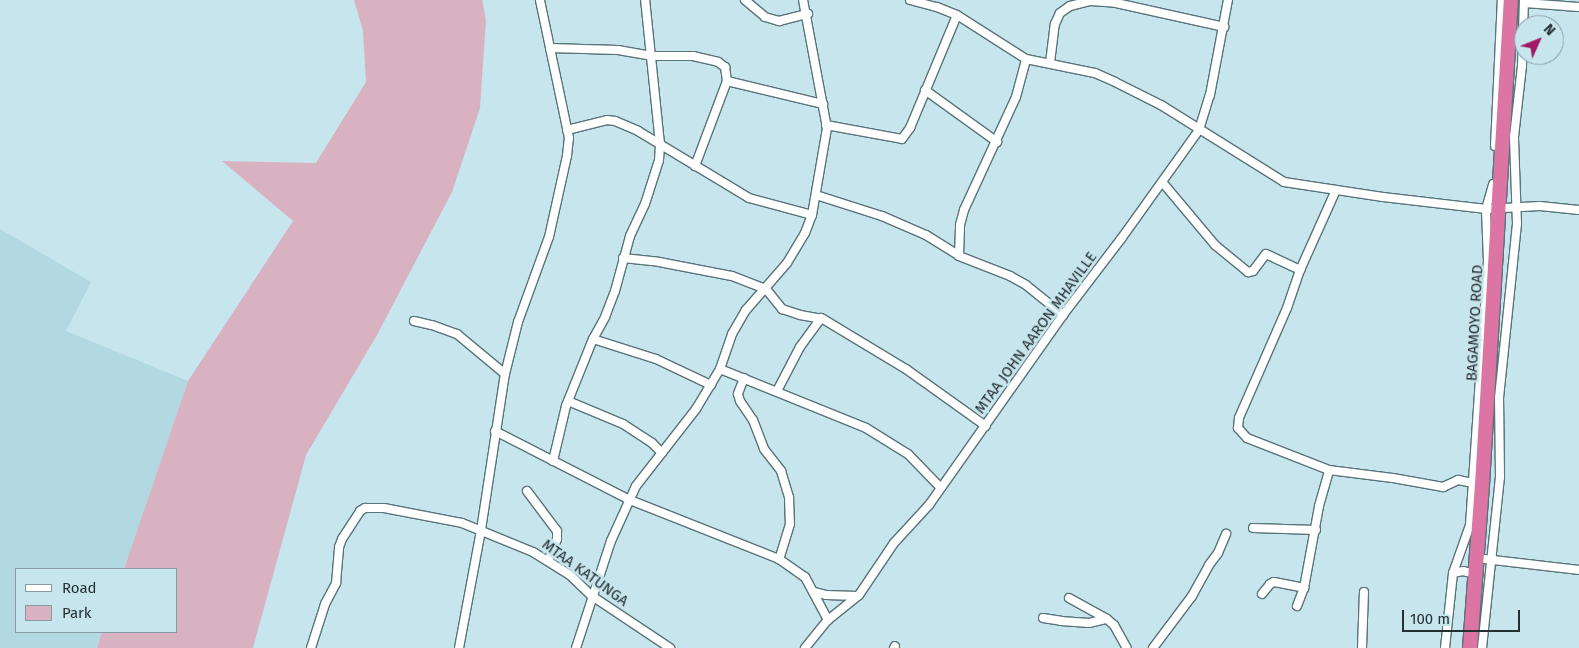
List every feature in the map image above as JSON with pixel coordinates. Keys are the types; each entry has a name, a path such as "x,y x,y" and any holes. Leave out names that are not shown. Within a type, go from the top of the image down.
{"highway":[{"name":"BAGAMOYO ROAD","path":"1470,648 1492,208 1519,1"}],"street":[{"path":"459,648 481,530 505,374 518,322 549,237 567,156 567,130 540,0"},
{"path":"553,460 568,401 612,300 630,236 654,178 659,160 660,144 645,0"},
{"path":"746,0 766,18 779,21 808,14"},
{"path":"576,648 611,541 636,486 688,421 720,369 732,334 746,310 787,263 805,233 812,215 827,137 808,14 803,0"},
{"path":"910,0 938,6 957,15 1026,58 1095,73 1161,106 1284,182 1492,208 1540,206 1579,210"},
{"name":"MTAA JOHN AARON MHAVILLE","path":"805,648 828,620 859,595 894,543 942,488 955,466 986,426 1063,315 1163,183 1199,130 1210,95 1228,0"},
{"path":"1492,208 1502,0"},
{"path":"1050,63 1055,24 1060,13 1070,6 1090,1 1116,2 1224,27"},
{"path":"1482,648 1500,476 1499,398 1517,224 1514,137 1522,66 1519,1 1561,3 1579,7"},
{"path":"826,125 902,139 910,128 957,15"},
{"path":"550,48 618,50 651,56 677,54 708,58 725,66 728,81 696,166"},
{"path":"959,256 960,224 964,210 997,142 1016,97 1026,58"},
{"path":"728,81 823,104"},
{"path":"925,90 997,142"},
{"path":"567,130 607,120 615,121 660,144 749,198 812,215"},
{"path":"1163,183 1215,245 1248,272 1253,271 1266,254 1300,270"},
{"path":"1336,190 1300,270 1287,308 1237,425 1240,432 1247,438 1329,470 1393,478 1443,487 1458,480 1478,484 1470,525 1453,572 1445,648"},
{"path":"816,195 899,223 926,235 959,256 1010,276 1026,285 1063,315"},
{"path":"623,258 659,262 732,276 766,289 782,308 800,316 821,318 906,369 986,426"},
{"path":"777,391 800,347 821,318"},
{"path":"414,321 457,334 505,374"},
{"path":"594,339 656,359 711,385"},
{"path":"720,369 866,428 908,454 942,488"},
{"path":"744,378 738,394 740,401 753,420 764,449 781,471 789,498 790,524 779,560"},
{"path":"568,401 622,424 652,443 662,452"},
{"path":"496,431 630,500 779,560 806,577 828,620"},
{"path":"1297,606 1304,588 1319,506 1329,470"},
{"path":"527,491 557,531 557,539 548,561"},
{"name":"MTAA KATUNGA","path":"311,648 325,604 336,582 339,547 360,512 365,508 384,508 412,512 462,523 533,552 570,576 592,596 670,648"},
{"path":"1253,528 1316,530"},
{"path":"1153,648 1192,596 1218,553 1226,534"},
{"path":"1476,558 1579,570"},
{"path":"1453,572 1462,571 1475,574"},
{"path":"1262,594 1274,582 1304,588"},
{"path":"814,592 826,595 859,595"},
{"path":"1362,648 1364,592"},
{"path":"1070,598 1114,625 1127,648"},
{"path":"1043,618 1061,622 1090,623 1107,619"}],"shaded area":[{"path":"0,229 91,282 66,331 188,381 124,568 15,568 15,633 102,633 97,648 0,648"}],"green space":[{"path":"354,0 482,0 486,20 480,108 452,192 377,335 306,455 253,648 97,648 102,633 178,633 178,568 124,568 188,381 293,221 222,161 316,163 366,82 363,31"}]}
